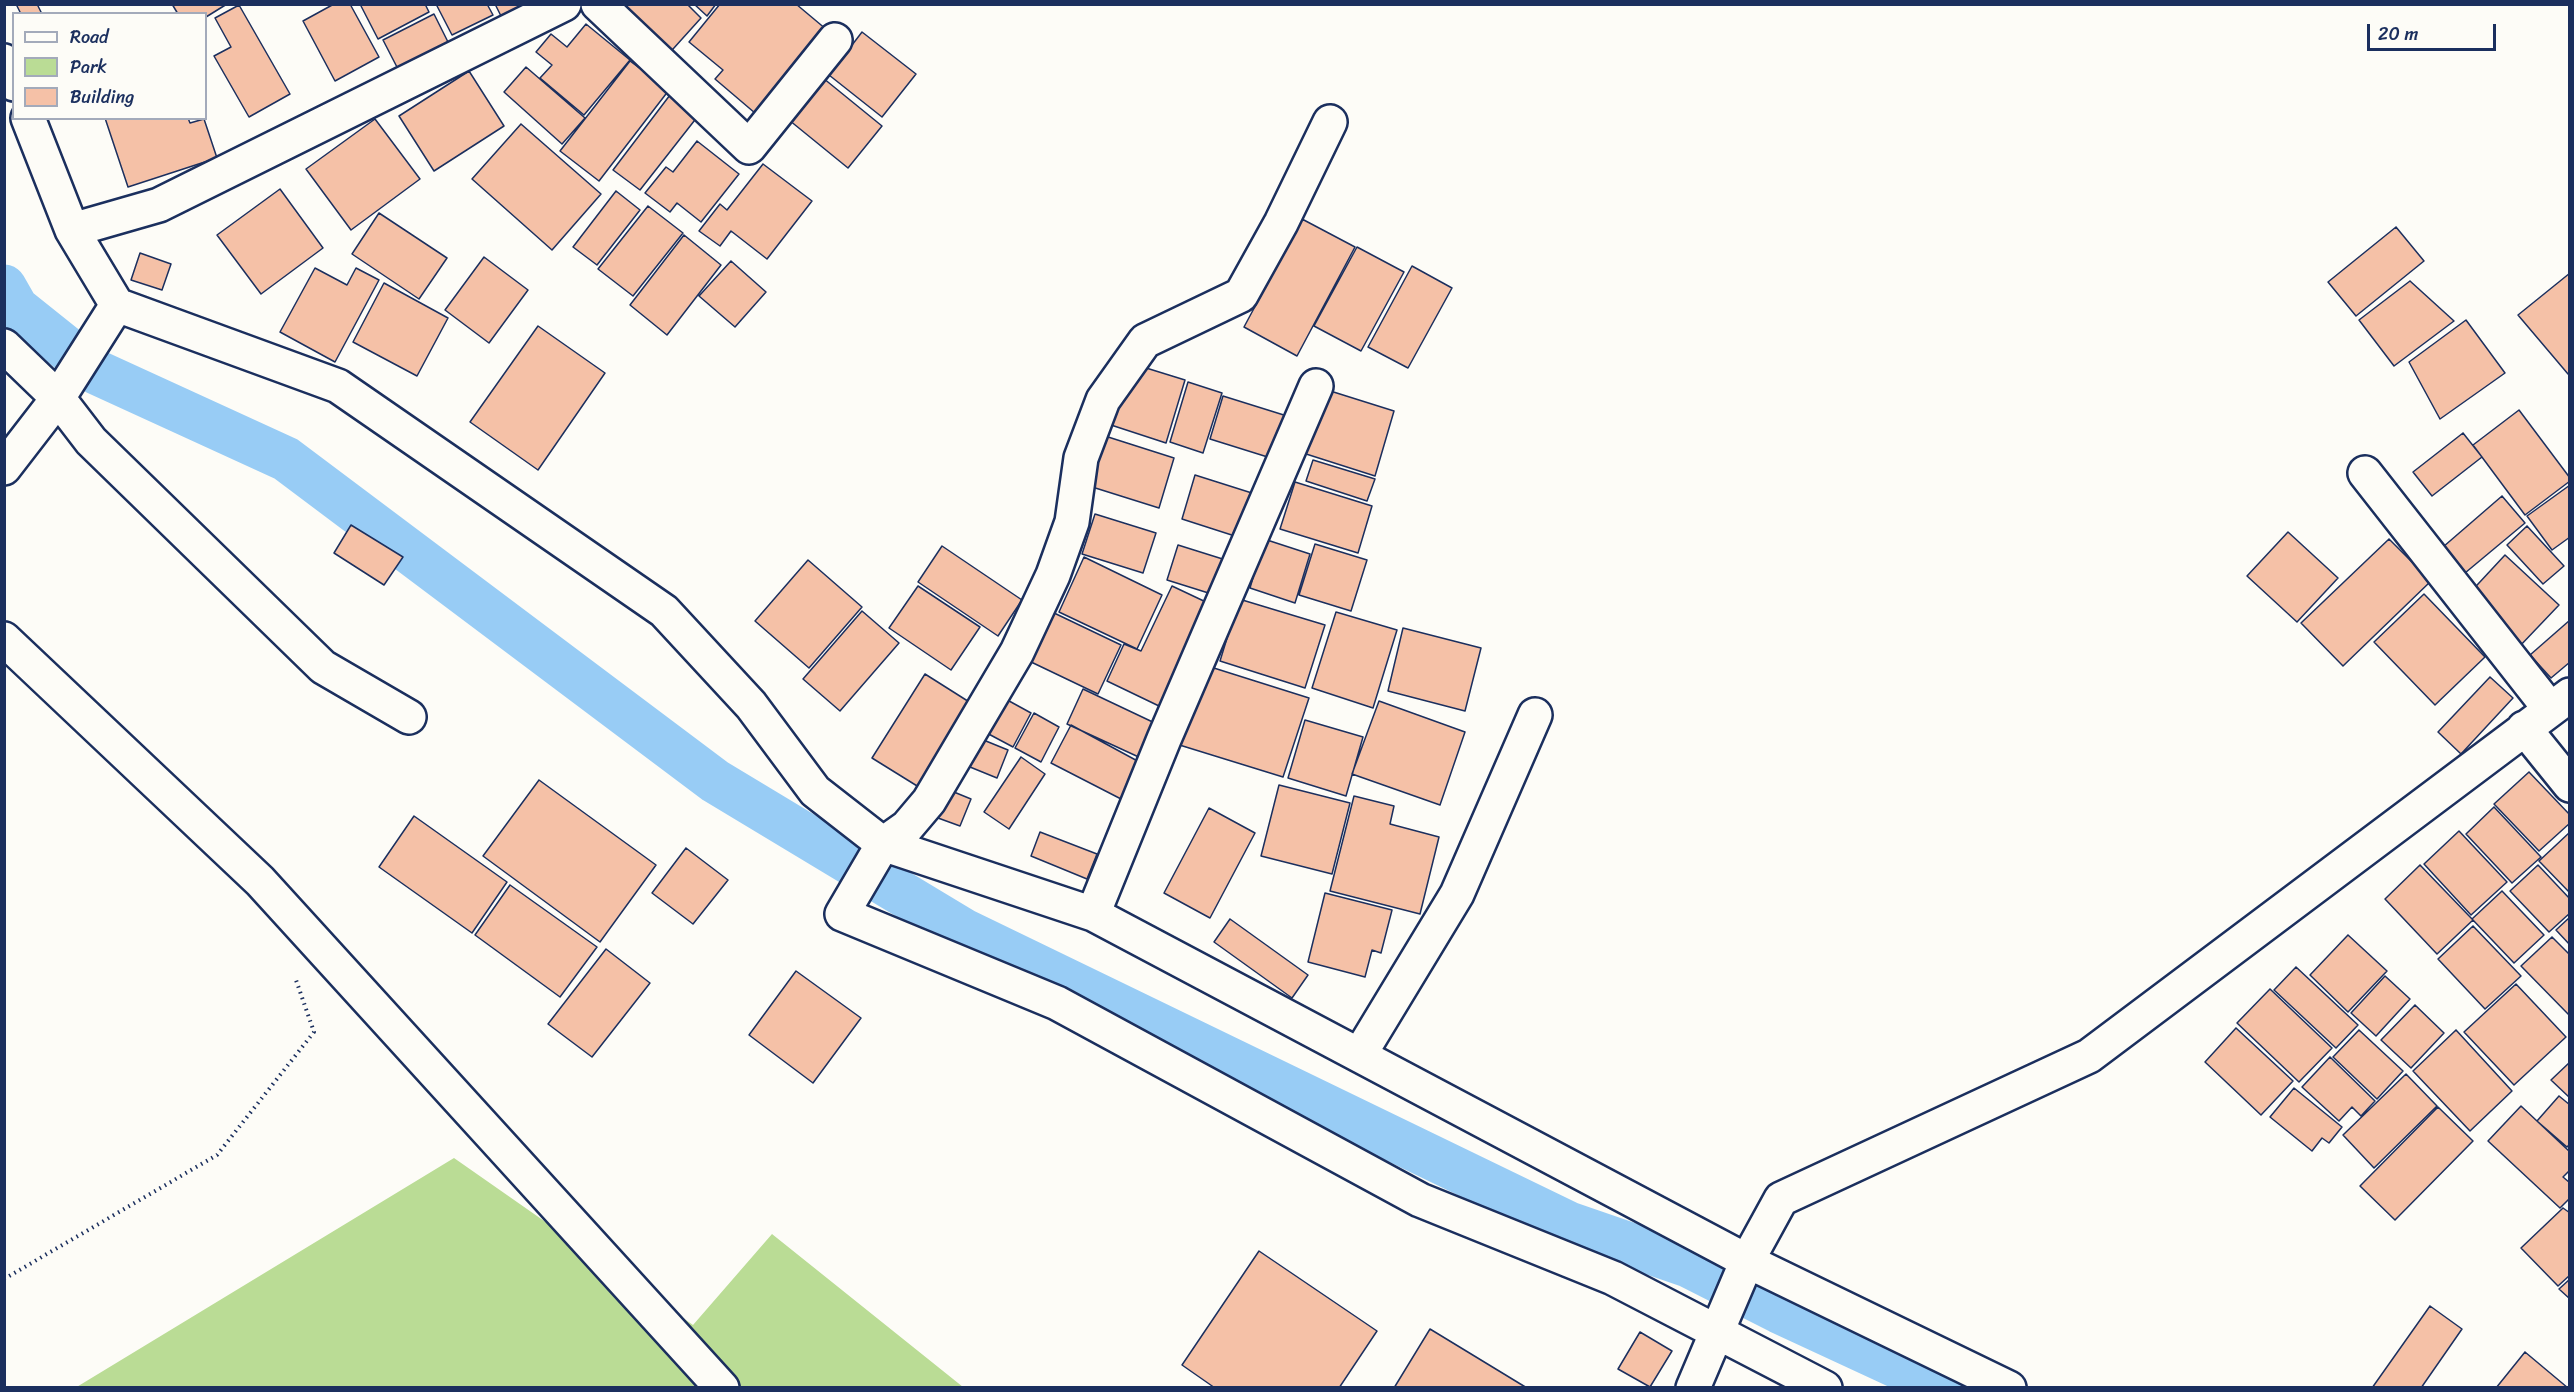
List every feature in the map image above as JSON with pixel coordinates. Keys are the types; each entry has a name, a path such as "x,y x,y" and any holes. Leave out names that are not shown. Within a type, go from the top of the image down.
{"street":[{"path":"72,230 159,205 564,4"},
{"path":"598,4 749,147 835,40"},
{"path":"4,61 12,79"},
{"path":"28,120 72,230 117,306 338,386 664,612 751,705 815,791 883,844 1093,914 1747,1261 2009,1388"},
{"path":"1329,122 1281,223 1241,295 1145,341 1102,400 1081,458 1072,522 1053,575 1017,652 929,801 907,827 883,844 842,914 1057,1003 1420,1200 1613,1278 1825,1388"},
{"path":"4,468 58,398 117,306"},
{"path":"4,346 58,398 91,441 323,667 409,717"},
{"path":"1093,914 1164,739 1316,386"},
{"path":"2365,472 2548,711 2570,785"},
{"path":"4,639 260,881 722,1388"},
{"path":"1693,1388 1747,1261 1781,1199 2090,1056 2548,711"},
{"path":"1360,1054 1457,894 1535,715"}],"path":[{"path":"4,1279 217,1155 314,1032 295,978"}],"green space":[{"path":"454,1158 693,1325 772,1234 963,1387 75,1388"}],"building":[{"path":"16,4 37,4 41,12 20,12"},
{"path":"172,4 227,4 207,16 207,12 177,12"},
{"path":"334,4 350,4 379,57 335,81 303,21"},
{"path":"360,4 425,4 429,12 378,39"},
{"path":"436,4 487,4 493,15 452,35"},
{"path":"495,4 547,4 508,30"},
{"path":"612,4 687,4 701,18 664,59"},
{"path":"694,4 716,4 707,16"},
{"path":"720,4 796,4 833,35 762,119 715,79 723,70 689,42"},
{"path":"239,5 290,94 249,117 214,56 231,47 215,18"},
{"path":"434,14 450,46 399,71 383,40"},
{"path":"586,24 630,60 584,115 540,78 552,65 536,52 551,34 567,47"},
{"path":"862,32 916,74 882,117 829,75"},
{"path":"630,61 669,90 599,181 560,151"},
{"path":"526,67 585,118 562,144 504,92"},
{"path":"469,71 504,126 434,171 399,116"},
{"path":"823,78 882,126 848,168 789,120"},
{"path":"670,95 698,116 640,190 613,170"},
{"path":"375,119 420,179 351,230 306,169"},
{"path":"106,120 189,120 190,123 204,120 217,158 128,187"},
{"path":"521,124 601,194 552,250 472,179"},
{"path":"697,141 739,174 701,222 677,203 670,212 645,193 666,167 673,172"},
{"path":"763,164 812,201 767,259 731,231 720,246 699,231 720,204 727,210"},
{"path":"280,189 323,248 261,294 217,235"},
{"path":"616,191 640,210 597,265 573,247"},
{"path":"648,206 683,233 633,296 598,269"},
{"path":"379,213 447,258 419,299 352,254"},
{"path":"1302,219 1355,247 1297,356 1244,327"},
{"path":"2396,227 2424,261 2356,316 2328,282"},
{"path":"684,235 721,265 667,335 630,305"},
{"path":"1357,247 1404,272 1361,351 1314,326"},
{"path":"140,253 171,264 162,290 131,280"},
{"path":"484,257 528,290 489,343 445,310"},
{"path":"731,261 766,292 735,327 699,296"},
{"path":"1412,266 1452,288 1408,368 1368,347"},
{"path":"315,268 347,285 356,268 379,280 335,362 280,332"},
{"path":"2570,273 2570,373 2568,374 2518,315"},
{"path":"2410,281 2454,321 2394,366 2359,320"},
{"path":"384,283 448,318 417,376 353,342"},
{"path":"2466,320 2505,373 2440,419 2409,362"},
{"path":"538,326 605,373 538,470 470,422"},
{"path":"1130,363 1185,380 1166,443 1111,425"},
{"path":"1188,382 1222,393 1203,453 1170,442"},
{"path":"1324,389 1394,411 1375,476 1303,453"},
{"path":"1223,396 1287,416 1274,459 1210,439"},
{"path":"2519,410 2570,478 2570,481 2525,515 2473,445"},
{"path":"2463,433 2482,457 2432,496 2413,472"},
{"path":"1105,436 1174,458 1159,508 1089,486"},
{"path":"1313,460 1375,479 1367,501 1306,481"},
{"path":"1195,475 1255,494 1241,538 1182,519"},
{"path":"1295,482 1372,506 1358,553 1280,529"},
{"path":"2570,485 2570,537 2552,550 2527,516"},
{"path":"2502,496 2525,523 2465,573 2443,547"},
{"path":"1095,514 1156,533 1143,573 1082,554"},
{"path":"351,525 403,557 384,585 334,553"},
{"path":"2527,526 2564,566 2543,584 2507,545"},
{"path":"2288,532 2338,578 2297,622 2247,576"},
{"path":"1264,539 1310,554 1295,603 1250,588"},
{"path":"2389,539 2431,581 2343,666 2301,623"},
{"path":"1315,544 1367,560 1351,611 1299,595"},
{"path":"1178,545 1229,561 1218,596 1167,580"},
{"path":"942,546 1022,600 998,636 918,582"},
{"path":"2505,555 2559,605 2518,648 2465,598"},
{"path":"1084,557 1162,595 1137,649 1059,612"},
{"path":"808,560 862,607 809,668 755,621"},
{"path":"918,586 980,627 951,670 889,628"},
{"path":"1172,586 1208,603 1159,706 1107,681 1124,644 1141,651"},
{"path":"2424,594 2485,657 2435,705 2374,642"},
{"path":"1239,599 1325,625 1305,688 1220,661"},
{"path":"862,611 899,643 840,711 803,679"},
{"path":"1052,612 1121,645 1098,694 1029,661"},
{"path":"1336,612 1397,630 1373,708 1312,688"},
{"path":"2570,620 2570,662 2551,678 2530,655"},
{"path":"1403,628 1481,648 1465,711 1388,691"},
{"path":"1198,663 1309,698 1283,777 1173,743"},
{"path":"925,674 974,705 922,789 872,758"},
{"path":"2490,677 2513,698 2461,754 2438,732"},
{"path":"1083,689 1159,725 1143,759 1067,724"},
{"path":"1000,696 1031,713 1013,747 983,731"},
{"path":"1379,701 1465,732 1440,805 1352,774"},
{"path":"1034,713 1059,727 1041,762 1015,748"},
{"path":"1305,720 1363,737 1346,796 1288,778"},
{"path":"1071,725 1143,764 1123,800 1051,763"},
{"path":"981,739 1008,750 997,778 970,767"},
{"path":"1021,757 1045,774 1009,829 984,812"},
{"path":"2529,772 2570,815 2570,823 2539,851 2494,804"},
{"path":"539,780 656,865 600,942 483,856"},
{"path":"1279,785 1350,803 1332,874 1261,856"},
{"path":"949,790 971,799 960,826 938,818"},
{"path":"1354,796 1394,806 1390,824 1439,837 1420,914 1330,891"},
{"path":"2494,807 2541,857 2512,883 2466,834"},
{"path":"1209,808 1255,833 1210,918 1164,893"},
{"path":"414,816 507,882 472,933 379,867"},
{"path":"2459,831 2507,882 2471,915 2424,864"},
{"path":"1040,832 1097,854 1087,879 1031,856"},
{"path":"2570,832 2570,893 2539,861"},
{"path":"686,848 728,880 693,924 652,893"},
{"path":"2420,865 2473,920 2437,954 2385,899"},
{"path":"2538,865 2570,899 2570,913 2549,932 2510,891"},
{"path":"510,885 597,947 560,997 475,935"},
{"path":"2502,891 2544,935 2514,963 2472,919"},
{"path":"1325,893 1392,910 1381,953 1372,950 1365,977 1308,962"},
{"path":"2570,917 2570,945 2556,930"},
{"path":"1230,919 1308,975 1292,998 1214,942"},
{"path":"2473,926 2521,976 2485,1009 2438,959"},
{"path":"2348,935 2387,971 2348,1012 2310,975"},
{"path":"2552,937 2570,955 2570,1016 2521,966"},
{"path":"606,949 650,983 592,1057 548,1024"},
{"path":"2296,967 2358,1025 2336,1048 2274,990"},
{"path":"796,971 861,1018 813,1083 749,1035"},
{"path":"2385,976 2410,999 2376,1036 2351,1013"},
{"path":"2516,984 2566,1037 2514,1085 2464,1032"},
{"path":"2270,989 2332,1048 2299,1082 2237,1023"},
{"path":"2415,1005 2444,1033 2411,1068 2381,1040"},
{"path":"2236,1028 2293,1081 2261,1115 2205,1062"},
{"path":"2359,1030 2403,1071 2377,1099 2333,1057"},
{"path":"2456,1030 2512,1091 2470,1131 2413,1071"},
{"path":"2330,1057 2375,1101 2361,1116 2352,1107 2339,1121 2302,1087"},
{"path":"2570,1062 2570,1098 2551,1080"},
{"path":"2406,1074 2437,1106 2374,1168 2343,1135"},
{"path":"2294,1088 2342,1127 2329,1143 2322,1138 2312,1151 2270,1117"},
{"path":"2559,1096 2570,1105 2570,1144 2567,1147 2537,1121"},
{"path":"2521,1106 2570,1152 2570,1170 2563,1177 2570,1183 2570,1198 2560,1208 2488,1141"},
{"path":"2438,1107 2473,1141 2395,1220 2360,1186"},
{"path":"2563,1208 2570,1213 2570,1275 2558,1286 2521,1248"},
{"path":"1259,1251 1377,1331 1339,1388 1215,1388 1182,1365"},
{"path":"2570,1279 2570,1299 2559,1289"},
{"path":"2430,1306 2462,1329 2421,1388 2372,1388"},
{"path":"1430,1329 1527,1388 1394,1388"},
{"path":"1640,1332 1672,1351 1650,1387 1618,1369"},
{"path":"2525,1352 2568,1388 2496,1388"}],"waterway":[{"path":"4,287 16,308 96,372 286,459 715,781 964,931 1569,1224 1688,1265 1779,1311 1945,1388"}]}
